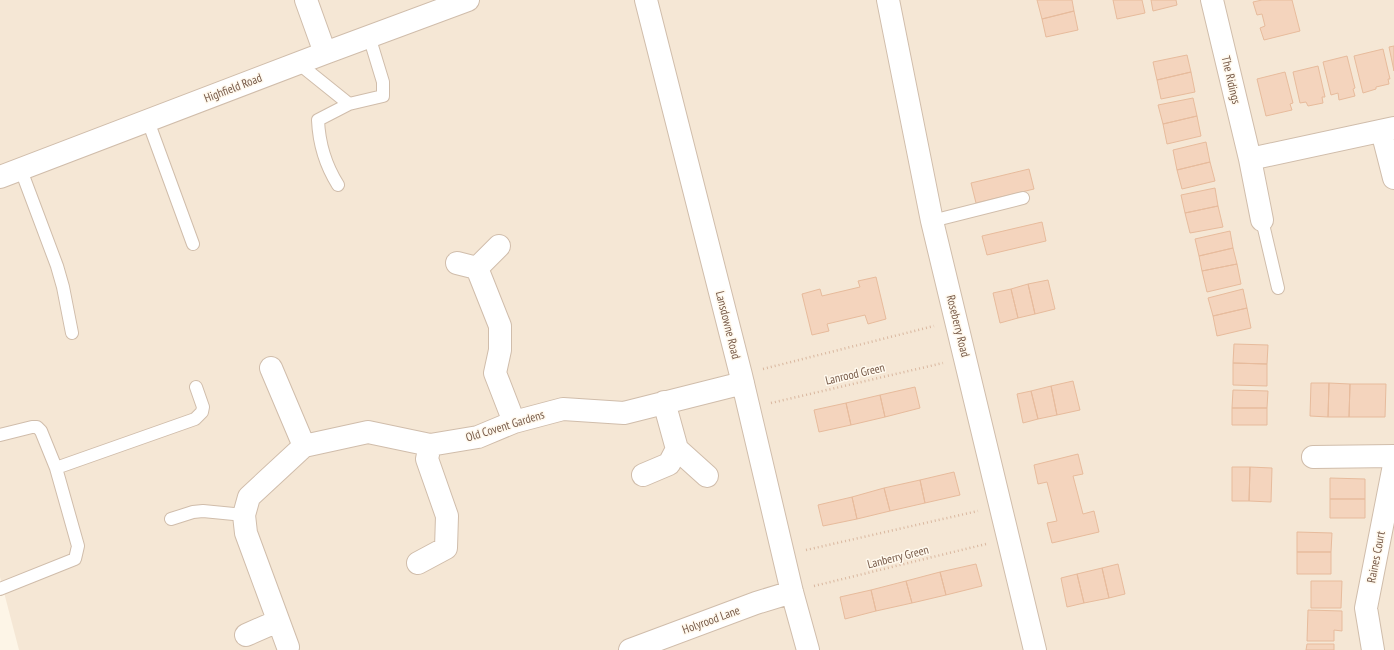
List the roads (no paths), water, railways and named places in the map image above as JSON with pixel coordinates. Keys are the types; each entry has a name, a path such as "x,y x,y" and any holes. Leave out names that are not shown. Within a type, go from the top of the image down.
{"street":[{"path":"306,0 325,53"},
{"name":"Highfield Road","path":"0,177 369,36 468,0"},
{"name":"Lansdowne Road","path":"646,0 742,379 792,592 808,650"},
{"name":"Roseberry Road","path":"888,0 932,221 1035,650"},
{"name":"The Ridings","path":"1212,0 1250,159 1262,220"},
{"path":"1250,159 1388,130 1394,178"},
{"path":"499,246 467,266 500,326 500,350 495,373 514,422"},
{"path":"271,368 304,446 249,497 244,515 246,533 288,647"},
{"name":"Old Covent Gardens","path":"304,446 368,432 430,445 478,437 514,422 563,408 624,413 742,379"},
{"path":"664,402 677,449 707,476"},
{"path":"418,563 446,548 447,516 427,459 430,445"},
{"path":"643,475 669,464 677,449"},
{"path":"1313,457 1394,456"},
{"name":"Raines Court","path":"1373,650 1366,608 1386,544 1394,465"},
{"name":"Holyrood Lane","path":"630,650 792,592"},
{"path":"246,635 278,621"}],"lane":[{"path":"338,185 331,174 319,139 318,120 349,104 383,96 383,82 369,36"},
{"path":"298,63 349,104"},
{"path":"148,121 194,244"},
{"path":"21,170 57,266 63,287 72,334"},
{"path":"932,221 1023,198"},
{"path":"1262,220 1278,288"},
{"path":"56,468 195,419 202,412 203,407 196,387"},
{"path":"0,435 32,427 37,427 41,431 56,468 78,546 75,559 0,589"},
{"path":"171,519 192,512 203,511 244,515"}]}
